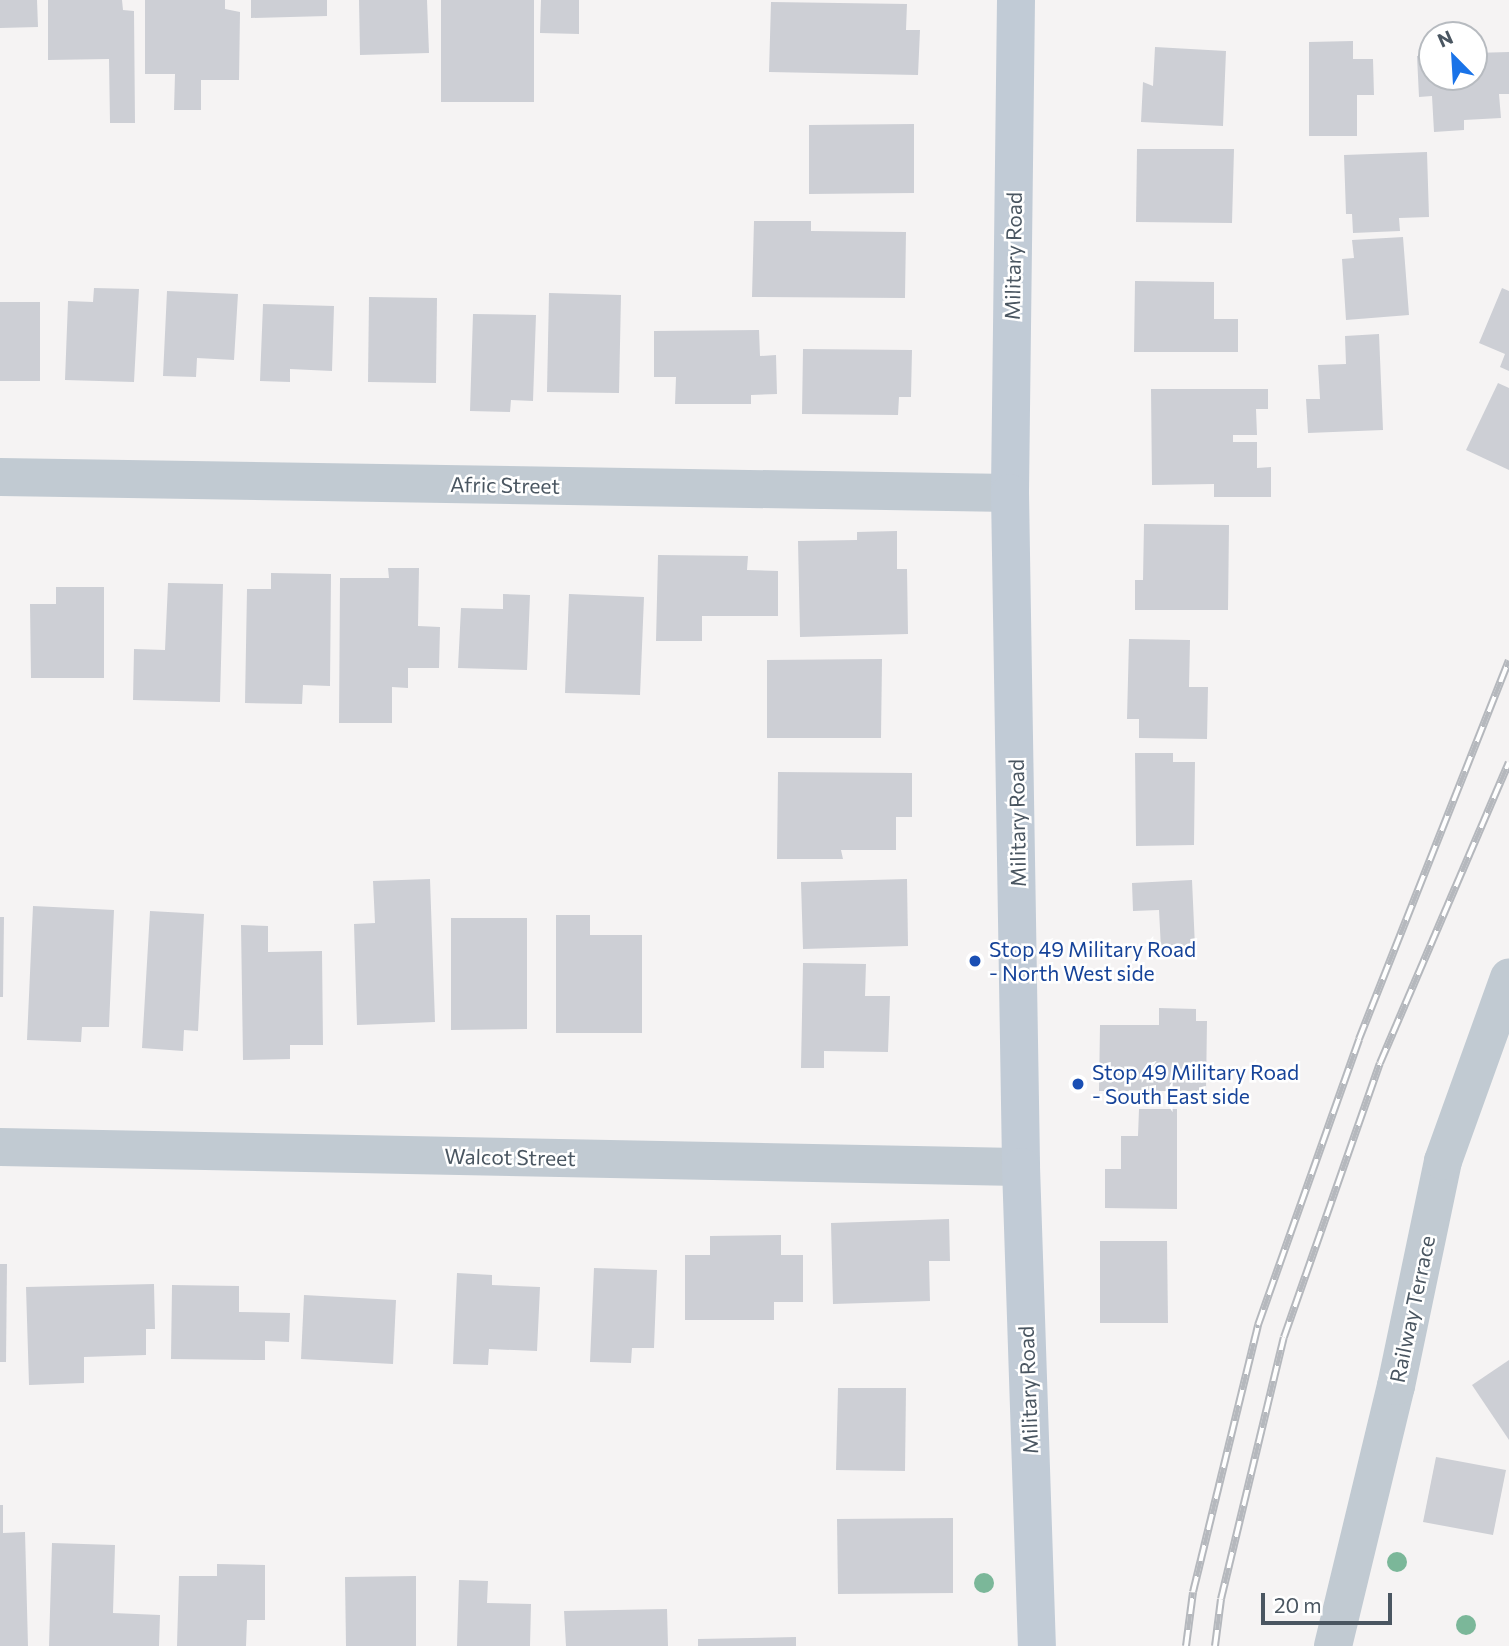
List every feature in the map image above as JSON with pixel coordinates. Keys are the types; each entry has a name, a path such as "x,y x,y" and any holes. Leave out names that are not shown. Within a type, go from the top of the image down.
{"main road":[{"name":"Military Road","path":"1016,0 1010,493 1021,1167 1037,1646"}],"street":[{"name":"Afric Street","path":"0,477 1010,493"},
{"name":"Railway Terrace","path":"1334,1646 1396,1386 1443,1161 1509,978"},
{"name":"Walcot Street","path":"0,1147 1021,1167"}],"building":[{"path":"0,0 37,0 38,27 0,28"},
{"path":"48,0 122,0 123,10 134,11 135,123 110,123 109,59 48,60"},
{"path":"145,0 225,0 225,9 240,12 239,80 201,80 201,110 174,110 175,74 145,74"},
{"path":"251,0 327,0 327,16 251,18"},
{"path":"359,0 427,0 429,53 360,55"},
{"path":"441,0 534,0 534,102 441,102"},
{"path":"541,0 579,0 579,34 540,33"},
{"path":"771,2 907,4 906,30 920,30 918,75 769,72"},
{"path":"1353,41 1353,59 1373,59 1374,95 1357,95 1357,136 1309,136 1309,42"},
{"path":"1155,47 1226,51 1223,126 1141,122 1143,82 1153,86"},
{"path":"1509,52 1509,94 1499,94 1501,118 1464,120 1464,130 1434,132 1432,96 1419,97 1419,91 1488,91 1488,53"},
{"path":"914,124 914,193 809,194 809,125"},
{"path":"1137,149 1234,149 1232,223 1136,222"},
{"path":"1427,152 1429,217 1399,218 1400,231 1353,233 1352,214 1346,214 1344,155"},
{"path":"754,221 811,221 811,231 906,232 905,298 752,297"},
{"path":"1403,237 1409,315 1346,320 1342,259 1354,258 1352,240"},
{"path":"1135,281 1214,282 1214,319 1238,319 1238,352 1134,352"},
{"path":"94,288 139,289 134,382 65,380 68,301 93,302"},
{"path":"1502,288 1509,291 1509,371 1500,367 1505,354 1479,343"},
{"path":"167,291 238,294 234,360 197,358 196,377 163,376"},
{"path":"549,293 621,295 619,393 547,392"},
{"path":"369,297 437,298 436,383 368,382"},
{"path":"0,302 40,302 40,381 0,381"},
{"path":"263,304 334,306 332,371 290,369 290,382 260,381"},
{"path":"473,314 536,315 533,401 511,400 510,412 470,411"},
{"path":"759,330 760,356 776,355 777,394 751,395 751,404 675,404 676,377 654,377 654,331"},
{"path":"1379,334 1383,430 1308,433 1306,399 1320,399 1318,365 1346,364 1345,336"},
{"path":"803,349 912,350 911,397 899,397 898,415 802,414"},
{"path":"1498,383 1509,388 1509,470 1466,450"},
{"path":"1151,389 1268,389 1268,409 1256,409 1257,435 1233,435 1233,442 1257,442 1257,468 1271,467 1271,497 1214,497 1214,484 1152,485"},
{"path":"1144,524 1229,525 1228,610 1135,610 1135,580 1143,580"},
{"path":"897,531 897,569 907,569 908,634 800,637 798,541 857,540 857,532"},
{"path":"658,555 748,556 747,570 778,571 778,616 702,616 702,641 656,641"},
{"path":"388,568 419,568 418,626 440,627 439,668 408,668 408,688 392,687 392,723 339,723 340,578 389,578"},
{"path":"271,573 331,574 330,686 303,685 302,704 245,703 247,589 271,589"},
{"path":"168,583 223,584 220,702 133,700 134,649 165,650"},
{"path":"56,587 104,587 104,678 31,678 30,604 56,604"},
{"path":"503,594 530,595 527,670 458,668 461,608 503,609"},
{"path":"569,594 644,597 640,695 565,693"},
{"path":"1129,639 1190,640 1189,687 1208,687 1207,739 1139,738 1139,719 1127,719"},
{"path":"882,659 881,738 767,738 767,660"},
{"path":"1135,753 1173,753 1173,762 1195,762 1194,845 1136,846"},
{"path":"778,772 912,773 912,817 896,817 896,850 841,850 843,859 777,859"},
{"path":"430,879 435,1022 357,1025 354,924 375,923 373,881"},
{"path":"907,879 908,946 803,949 801,882"},
{"path":"1192,880 1195,947 1161,949 1159,910 1133,911 1132,883"},
{"path":"33,906 114,910 109,1027 82,1027 81,1042 27,1040"},
{"path":"150,911 204,914 198,1031 184,1030 183,1051 142,1048"},
{"path":"556,915 590,915 590,935 642,935 642,1033 556,1033"},
{"path":"0,917 4,917 3,997 0,997"},
{"path":"451,918 527,918 527,1029 451,1030"},
{"path":"241,925 268,926 268,952 322,951 323,1045 290,1045 290,1059 243,1060"},
{"path":"803,963 866,964 865,996 890,996 888,1052 824,1051 824,1068 801,1068"},
{"path":"1159,1008 1196,1009 1196,1021 1207,1021 1206,1091 1099,1091 1100,1025 1159,1025"},
{"path":"1139,1109 1177,1109 1177,1209 1105,1208 1105,1169 1121,1169 1121,1136 1138,1136"},
{"path":"949,1219 950,1261 929,1261 930,1301 833,1304 831,1223"},
{"path":"781,1235 781,1255 803,1255 803,1302 774,1302 774,1320 685,1320 685,1255 710,1255 710,1236"},
{"path":"1100,1241 1167,1241 1168,1323 1100,1323"},
{"path":"0,1264 7,1264 6,1362 0,1362"},
{"path":"594,1268 657,1270 654,1348 632,1348 631,1363 590,1362"},
{"path":"457,1273 492,1275 492,1285 540,1287 537,1351 489,1349 488,1365 453,1364"},
{"path":"154,1284 155,1329 146,1329 146,1355 84,1357 84,1383 29,1385 26,1287"},
{"path":"172,1285 239,1286 239,1312 290,1313 289,1342 265,1341 265,1360 171,1359"},
{"path":"304,1295 396,1300 393,1364 301,1359"},
{"path":"1509,1360 1509,1440 1472,1385"},
{"path":"838,1388 906,1388 905,1471 836,1470"},
{"path":"1436,1457 1506,1470 1493,1535 1423,1522"},
{"path":"0,1505 3,1505 3,1533 25,1532 28,1646 0,1646"},
{"path":"953,1518 953,1593 838,1594 837,1519"},
{"path":"52,1543 115,1545 113,1613 160,1615 159,1646 49,1646"},
{"path":"217,1564 265,1565 265,1620 247,1620 246,1646 177,1646 179,1576 217,1576"},
{"path":"416,1576 416,1646 346,1646 345,1577"},
{"path":"459,1580 488,1581 487,1603 531,1604 530,1646 457,1646"},
{"path":"667,1609 668,1646 566,1646 564,1611"},
{"path":"796,1637 796,1646 698,1646 698,1639"}],"railway":[{"path":"1186,1646 1193,1592 1258,1325 1359,1039 1509,661"},
{"path":"1215,1646 1221,1599 1284,1337 1380,1063 1509,762"}],"place":[{"name":"Stop 49 Military Road - North West side","path":"975,961"},
{"name":"Stop 49 Military Road - South East side","path":"1078,1084"}]}
